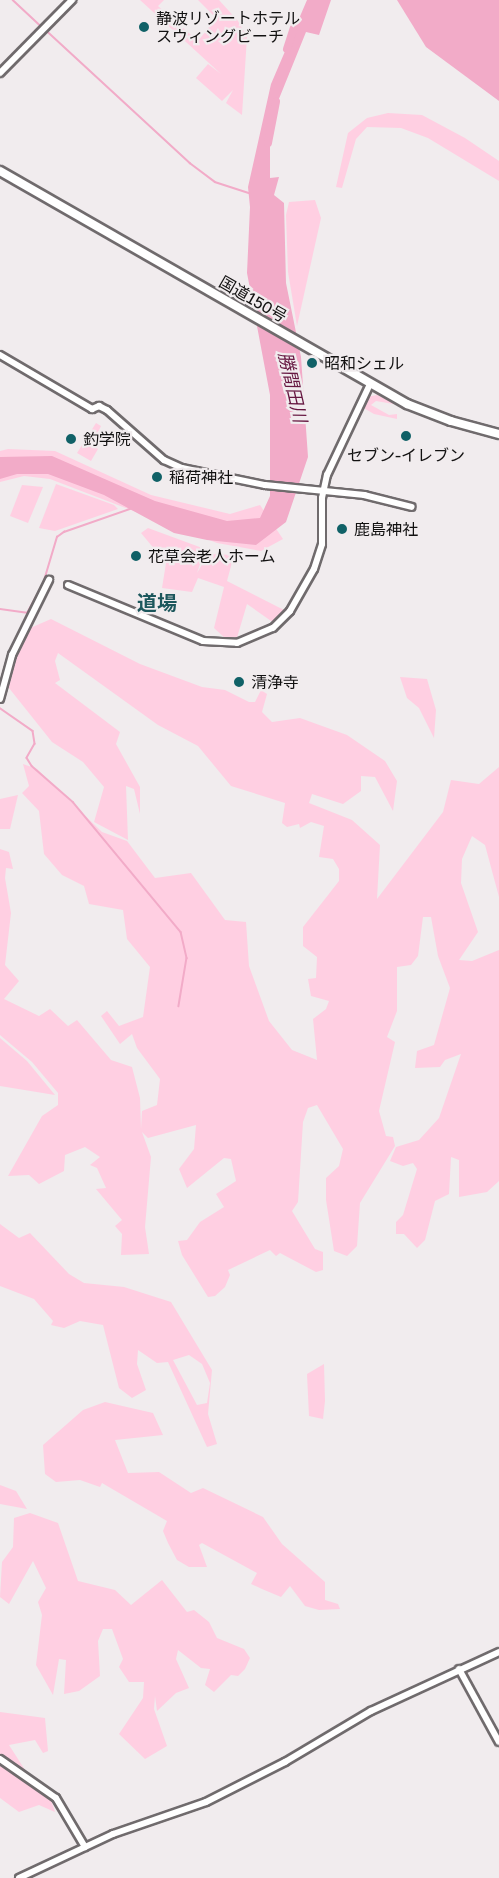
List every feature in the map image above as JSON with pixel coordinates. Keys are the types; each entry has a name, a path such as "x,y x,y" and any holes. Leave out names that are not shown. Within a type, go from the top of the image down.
{"highway":[{"name":"国道150号","path":"0,171 370,384 424,411 499,434"}],"street":[{"path":"0,74 72,0"},
{"path":"0,356 92,409 99,406 107,410 170,463 267,486 364,495 412,507"},
{"path":"68,585 203,641 230,644 260,636 290,611 314,570 322,544 323,492 348,423 370,384"},
{"path":"0,699 12,655 49,580"},
{"path":"20,1878 85,1847 226,1793 371,1711 499,1652"},
{"path":"459,1669 499,1742"},
{"path":"0,1759 56,1798 85,1847"}],"shaded area":[{"path":"140,0 164,0 158,6 198,41 216,18 198,0 219,0 238,21 247,37 242,115 226,103 233,90 222,101 196,78 208,64 221,74"},
{"path":"388,113 422,115 465,138 499,161 499,181 428,138 401,128 367,127 356,139 342,188 336,187 348,133 367,118"},
{"path":"315,200 321,218 297,326 288,272 286,215 289,202"},
{"path":"377,395 399,405 376,401 371,405 389,415 397,414 397,419 374,414 362,407 367,397"},
{"path":"96,423 101,426 92,445 98,449 91,461 77,453"},
{"path":"8,449 55,451 151,495 230,514 260,505 283,539 261,551 217,543 50,479 24,476 0,482 0,451"},
{"path":"56,484 114,505 118,509 55,531 39,528"},
{"path":"22,485 43,487 28,523 10,516"},
{"path":"148,528 205,549 197,573 208,554 234,555 227,581 284,610 274,623 247,604 236,641 226,639 214,628 224,587 198,578 192,592 162,588 166,563 141,533"},
{"path":"51,619 140,664 202,687 225,690 249,702 255,702 261,690 267,694 262,712 272,722 300,718 347,735 385,761 397,781 393,811 375,777 361,776 361,791 343,804 312,794 309,803 352,820 380,845 377,899 443,812 451,780 479,784 499,767 499,897 485,845 472,836 462,859 461,883 478,932 459,960 472,961 499,950 499,1181 487,1192 459,1197 459,1160 451,1157 449,1194 435,1201 425,1240 417,1248 404,1234 396,1234 396,1222 403,1215 417,1169 413,1163 403,1166 390,1161 396,1147 419,1140 439,1118 461,1054 445,1060 440,1067 415,1068 417,1051 434,1045 450,988 438,956 431,917 423,917 418,956 411,965 397,967 397,1011 387,1037 395,1042 379,1111 386,1136 393,1137 395,1146 360,1203 357,1246 347,1256 334,1251 326,1200 326,1178 339,1166 343,1149 317,1105 308,1108 303,1122 298,1202 292,1211 315,1249 323,1252 323,1270 316,1272 280,1253 276,1256 270,1250 228,1270 230,1275 225,1287 215,1296 208,1297 182,1255 178,1241 187,1240 200,1222 224,1207 216,1194 236,1181 231,1159 224,1158 187,1188 179,1169 194,1149 196,1125 148,1138 142,1132 151,1157 145,1227 149,1254 121,1255 122,1234 115,1226 122,1220 96,1189 106,1188 97,1168 90,1165 100,1157 85,1147 65,1155 64,1171 39,1184 29,1175 8,1176 42,1116 58,1105 58,1093 32,1062 0,1035 0,849 9,852 13,869 6,868 5,878 11,913 5,965 19,981 4,999 39,1016 50,1009 68,1026 77,1020 111,1060 132,1067 140,1098 141,1129 142,1111 157,1105 160,1079 137,1048 132,1034 120,1044 101,1016 107,1011 119,1026 143,1017 150,967 127,939 123,910 89,904 84,886 62,875 44,854 39,811 22,793 29,786 23,764 37,769 102,832 127,841 155,878 191,873 225,920 246,922 249,966 269,1021 292,1050 317,1060 313,1019 326,1009 329,1001 311,996 308,979 316,978 317,957 303,946 303,927 339,881 339,869 333,859 319,857 324,826 311,822 300,828 299,824 287,827 282,823 285,803 231,786 198,746 158,725 58,653 55,661 60,680 55,683 120,732 116,744 140,787 140,814 134,789 126,786 128,840 94,822 104,787 83,762 52,742 5,683 28,629"},
{"path":"400,677 427,679 436,710 434,738 419,708 407,698"},
{"path":"18,795 10,829 0,829 0,799"},
{"path":"0,1038 27,1061 55,1095 0,1086"},
{"path":"0,1224 19,1238 30,1233 69,1274 84,1283 124,1287 171,1302 212,1370 208,1414 217,1444 207,1447 168,1362 157,1363 138,1350 137,1364 146,1390 132,1398 119,1388 103,1325 80,1321 64,1328 51,1325 53,1321 34,1299 0,1286","holes":["189,1355 202,1364 210,1383 207,1403 197,1405 173,1360"]},
{"path":"324,1364 323,1419 309,1416 307,1374"},
{"path":"105,1402 153,1413 163,1435 115,1440 128,1473 159,1472 191,1493 203,1488 263,1517 282,1544 325,1582 325,1600 338,1604 340,1609 319,1610 305,1606 290,1586 281,1597 251,1584 257,1573 202,1543 199,1545 207,1567 189,1567 177,1560 168,1543 163,1531 167,1521 102,1483 100,1487 80,1480 56,1482 45,1474 43,1445 83,1410"},
{"path":"0,1485 16,1491 27,1509 0,1504"},
{"path":"30,1513 58,1523 78,1581 115,1590 131,1605 162,1580 187,1612 194,1610 209,1622 217,1638 244,1649 250,1658 245,1669 238,1676 231,1675 214,1692 205,1685 210,1669 201,1668 178,1650 176,1659 189,1688 176,1693 157,1711 155,1696 154,1709 167,1746 145,1759 119,1734 143,1698 144,1682 129,1682 119,1667 123,1659 112,1629 103,1629 98,1641 100,1676 79,1691 64,1694 66,1660 59,1659 53,1695 36,1665 42,1615 38,1602 46,1588 33,1561 9,1604 0,1597 2,1562 13,1547 14,1518"},
{"path":"0,1712 45,1718 48,1751 43,1753 35,1740 9,1745 27,1773 49,1794 55,1812 39,1805 19,1812 0,1798"}],"water":[{"path":"307,0 331,0 319,35 306,32 270,121 270,178 279,177 274,195 284,203 286,283 301,357 308,457 286,522 256,545 207,540 174,533 104,495 48,474 17,474 0,479 0,457 52,456 155,501 227,521 260,518 270,496 270,395 247,273 250,207 248,187 271,84"},
{"path":"397,0 499,0 499,101 426,47"}],"waterway":[{"path":"13,0 43,28"},
{"name":"勝間田川","path":"287,49 294,28"},
{"path":"47,31 190,163 215,182 249,193"},
{"name":"勝間田川","path":"268,143 276,102"},
{"path":"0,609 27,613 43,584 57,537 64,532 130,509"},
{"path":"0,708 33,731 35,744 27,758 32,766 73,802 181,932 187,958 179,1006"}],"place":[{"name":"静波リゾートホテル スウィングビーチ","path":"144,27"},
{"name":"昭和シェル","path":"312,363"},
{"name":"セブン-イレブン","path":"406,436"},
{"name":"釣学院","path":"71,439"},
{"name":"稲荷神社","path":"157,477"},
{"name":"鹿島神社","path":"342,529"},
{"name":"花草会老人ホーム","path":"136,556"},
{"name":"清浄寺","path":"239,682"}],"district":[{"name":"道場","path":"157,602"}]}
